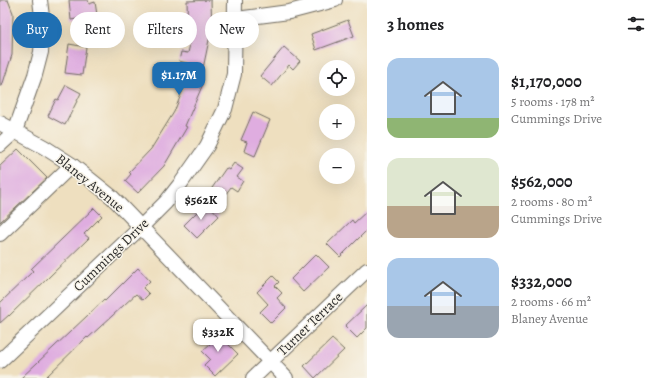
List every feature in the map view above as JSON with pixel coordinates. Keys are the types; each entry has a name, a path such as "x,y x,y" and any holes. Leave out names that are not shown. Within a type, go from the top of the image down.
{"street":[{"path":"0,145 15,131 35,75 41,52 43,25 40,0"},
{"name":"Cummings Drive","path":"235,0 236,12"},
{"path":"259,16 289,12 335,0"},
{"name":"Cummings Drive","path":"0,361 141,227 166,202 181,183 207,146 225,109 234,74 235,48"},
{"name":"Blaney Avenue","path":"0,122 72,165 112,197 286,378"},
{"path":"0,234 72,165"},
{"name":"Turner Terrace","path":"253,378 367,270"}],"building":[{"path":"0,0 8,0 13,12 12,55 2,86 0,86"},
{"path":"69,0 88,0 89,4 95,2 97,12 70,12"},
{"path":"211,0 211,12 205,12 205,48 207,48 200,83 203,84 185,126 187,127 164,166 138,193 125,181 131,174 129,172 151,149 174,112 191,70 185,69 187,63 179,61 181,52 188,53 189,48 197,48 197,12 187,12 187,1"},
{"path":"348,20 354,36 316,50 311,34"},
{"path":"69,44 70,48 86,48 82,75 65,73"},
{"path":"284,47 300,61 293,69 289,65 272,86 260,76"},
{"path":"66,85 81,93 65,125 48,116 56,99 58,100"},
{"path":"253,112 270,120 255,156 244,151 247,142 241,140"},
{"path":"18,149 47,178 0,222 0,166"},
{"path":"234,163 243,169 237,177 243,181 237,191 231,187 222,199 210,191 226,168 229,170"},
{"path":"210,206 219,216 197,238 184,225 200,209 203,213"},
{"path":"94,208 102,216 84,234 89,238 0,323 0,303 33,271 31,269"},
{"path":"367,211 367,230 340,257 327,244 352,220 354,223"},
{"path":"316,254 329,267 303,292 291,279"},
{"path":"138,268 150,281 143,288 149,294 143,300 136,294 88,338 87,337 45,378 21,378 104,300 105,301"},
{"path":"273,276 279,282 275,286 282,293 277,298 286,308 271,323 260,312 268,304 257,292"},
{"path":"367,305 367,328 357,338 345,326"},
{"path":"212,328 238,354 215,376 204,365 210,359 202,351 210,344 204,337"},
{"path":"332,339 344,350 315,378 304,366"}]}
